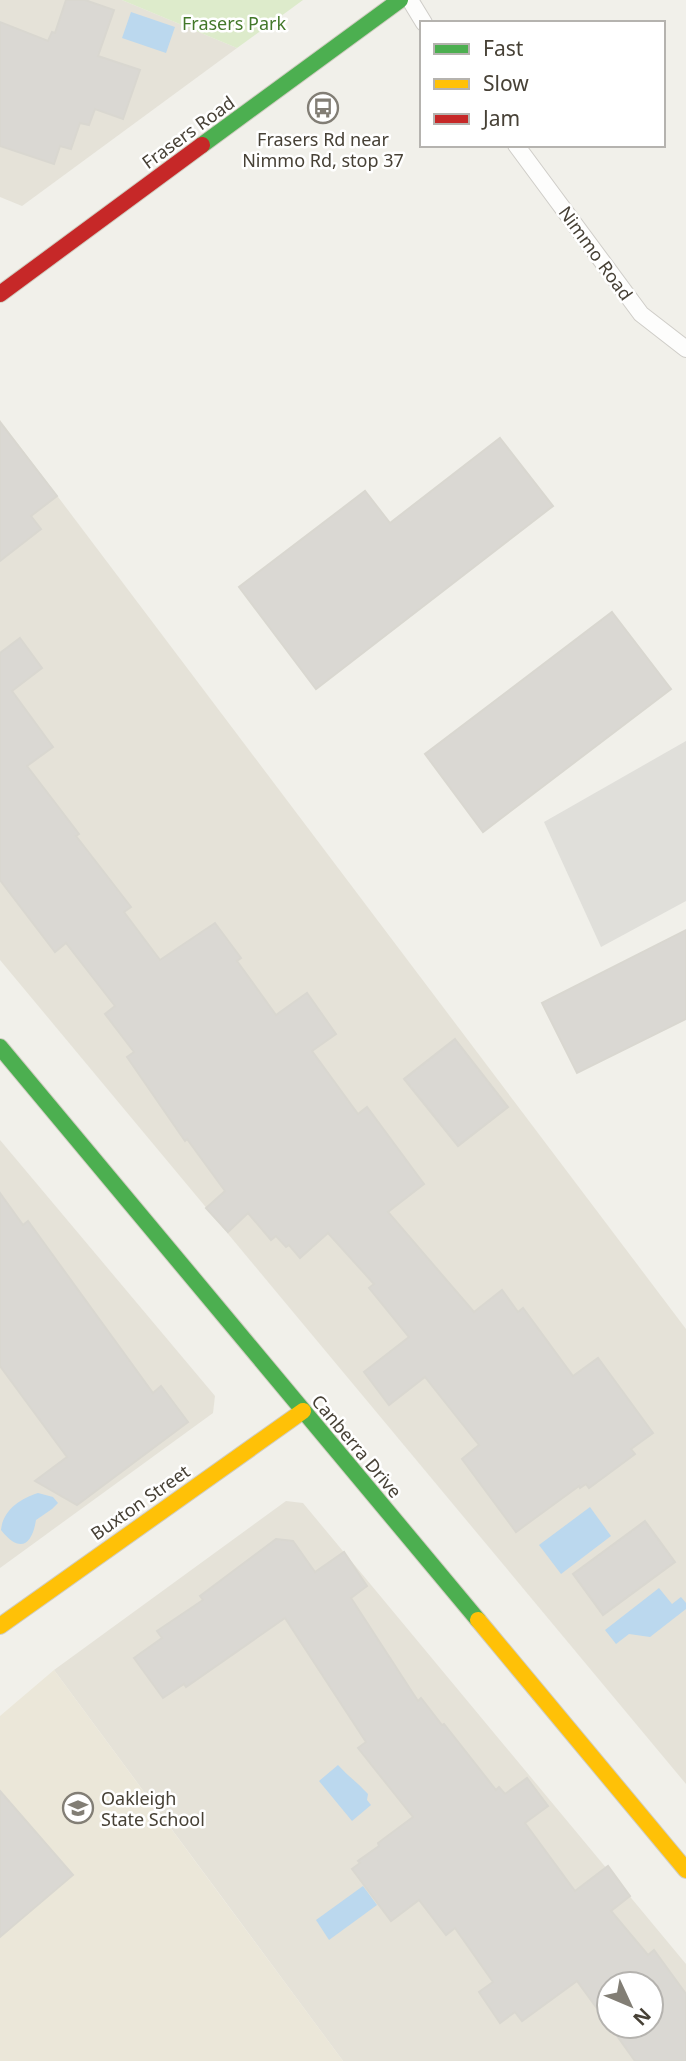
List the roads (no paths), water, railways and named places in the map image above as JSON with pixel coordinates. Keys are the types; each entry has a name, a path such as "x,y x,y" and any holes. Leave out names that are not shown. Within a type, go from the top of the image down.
{"street":[{"name":"Frasers Road","path":"0,295 400,0"},
{"name":"Canberra Drive","path":"0,1047 686,1870"},
{"name":"Buxton Street","path":"0,1626 303,1411"}],"lane":[{"path":"410,0 423,21"},
{"name":"Nimmo Road","path":"517,147 641,314 686,349"}],"water":[{"path":"131,12 175,27 166,53 122,38"},
{"path":"38,1493 53,1497 58,1503 36,1520 28,1540 19,1544 14,1542 1,1530 2,1523 9,1511 19,1502"},
{"path":"590,1507 611,1536 561,1574 539,1545"},
{"path":"659,1588 672,1604 681,1597 686,1603 686,1609 650,1637 629,1634 616,1644 605,1630"},
{"path":"338,1765 368,1794 367,1800 371,1805 352,1821 319,1781"},
{"path":"363,1886 377,1905 329,1940 316,1920"}],"place":[{"name":"Frasers Rd near Nimmo Rd, stop 37","path":"323,108"},
{"name":"Oakleigh State School","path":"78,1808"}],"park label":[{"name":"Frasers Park","path":"234,23"}]}
